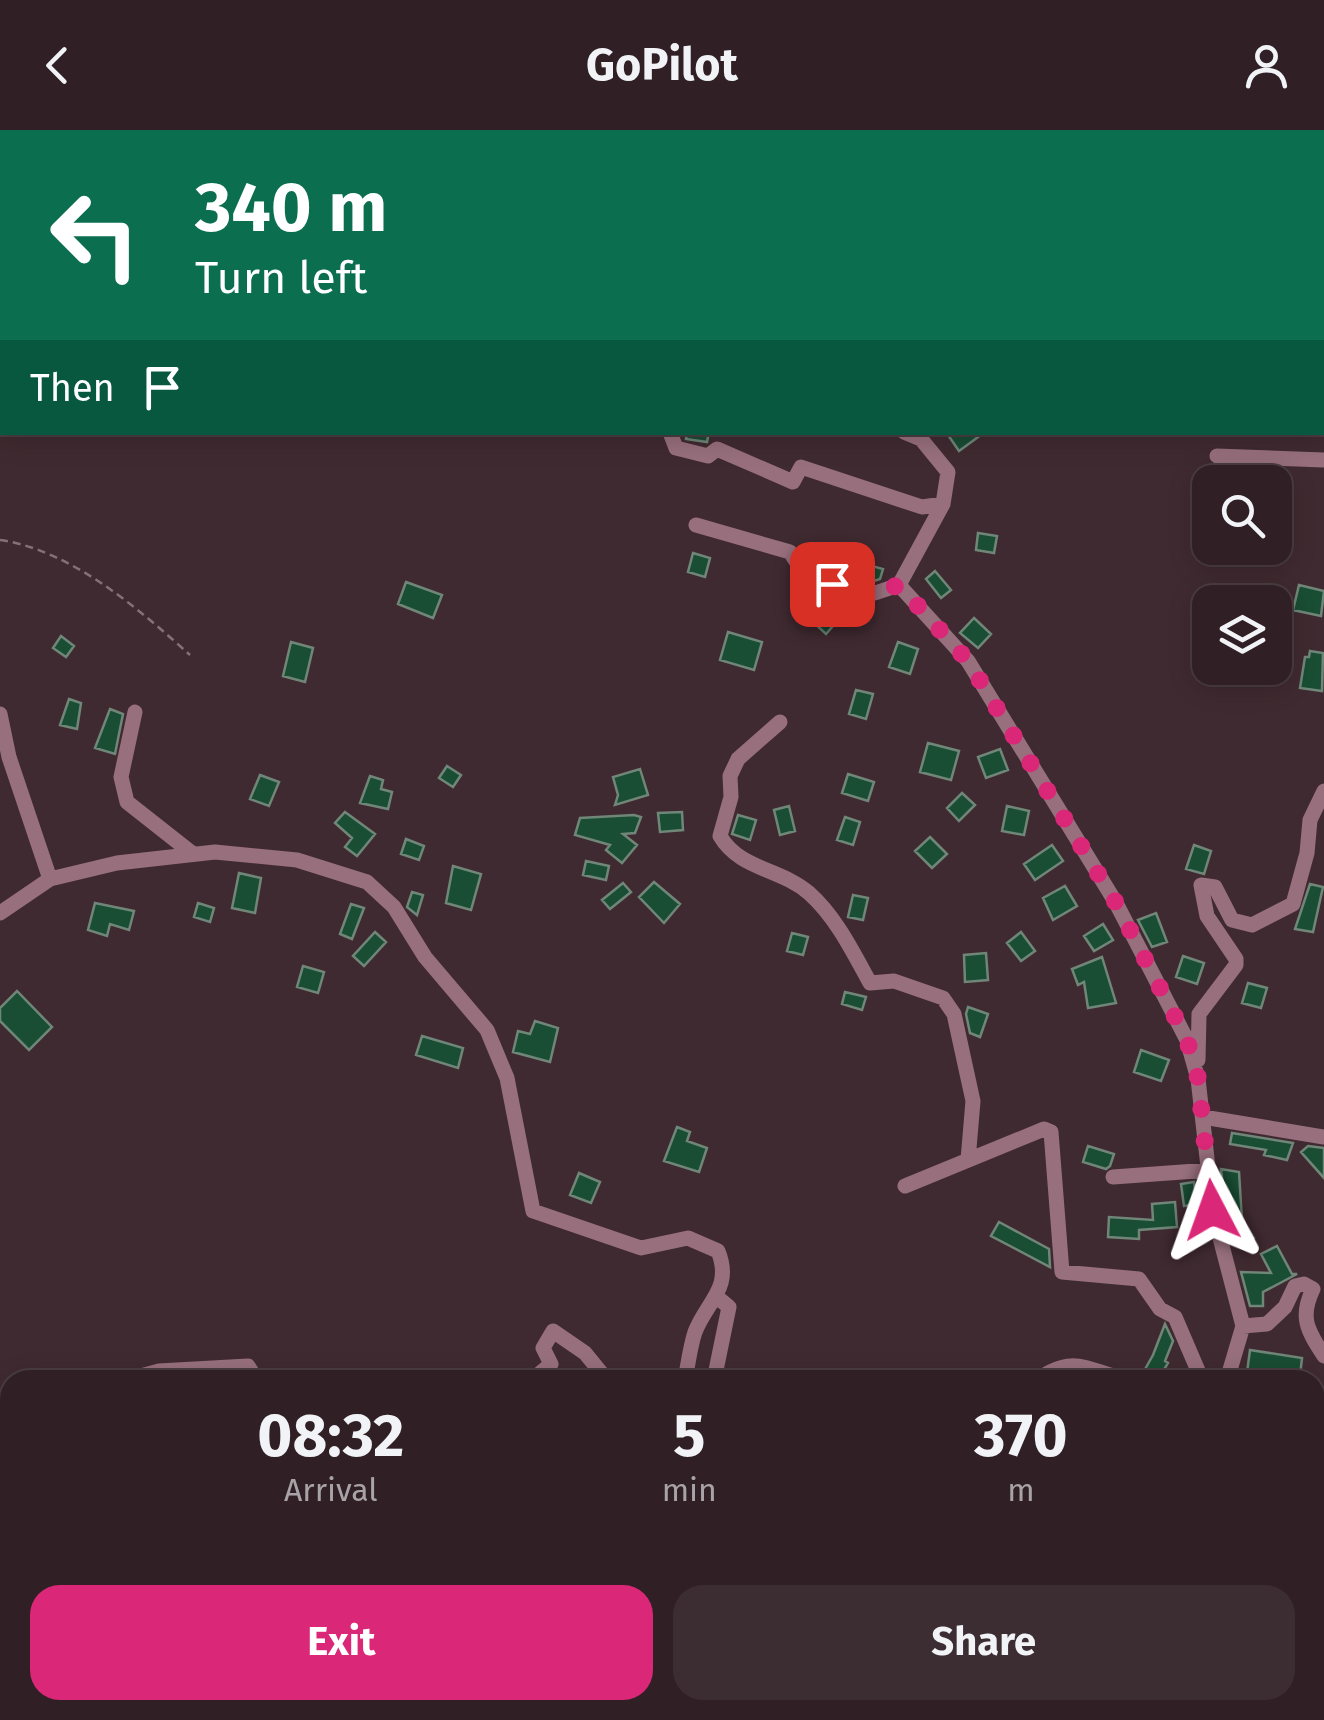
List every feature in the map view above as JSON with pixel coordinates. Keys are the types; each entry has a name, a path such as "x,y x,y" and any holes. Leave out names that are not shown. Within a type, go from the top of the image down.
{"street":[{"path":"671,435 676,448 708,456 716,449 793,482 802,466 922,507 943,504"},
{"path":"696,525 790,552 802,570 832,584 874,593 899,585 943,504 948,472 922,439 912,435"},
{"path":"1216,456 1324,460"},
{"path":"899,585 968,661 1106,887 1187,1040 1198,1078"},
{"path":"135,712 121,777 127,802 193,854"},
{"path":"0,714 9,757 50,880"},
{"path":"780,722 738,760 730,776 730,797 720,836 730,854 783,876 810,894 842,934 870,983 894,981 943,998 954,1014 973,1100 968,1160"},
{"path":"1230,1370 1243,1326 1212,1210 1198,1078 1199,1014 1236,965 1236,959 1207,916 1201,886 1216,887 1232,920 1252,925 1294,904 1310,820 1324,791"},
{"path":"0,913 50,880 117,863 215,852 297,860 368,882 394,907 425,957 487,1030 507,1078 533,1212 641,1248 688,1238 718,1251 724,1266 717,1297 695,1331 687,1370"},
{"path":"1203,1117 1324,1136"},
{"path":"905,1186 1044,1130 1052,1132 1062,1272 1139,1279 1160,1309 1175,1317 1198,1370"},
{"path":"1113,1177 1210,1170"},
{"path":"1243,1326 1267,1324 1284,1307 1295,1286 1319,1287 1305,1305 1307,1330 1324,1356"},
{"path":"716,1370 729,1306 717,1297"},
{"path":"544,1370 551,1364 542,1348 552,1331 586,1353 599,1370"},
{"path":"1051,1370 1076,1364 1095,1370"},
{"path":"177,1370 248,1366 251,1370"}],"path":[{"path":"0,540 70,564 133,604 190,655"}],"building":[{"path":"687,435 708,435 707,442 686,439"},
{"path":"948,435 981,435 959,451"},
{"path":"978,533 997,536 994,553 976,550"},
{"path":"693,553 710,558 705,577 688,572"},
{"path":"847,559 883,569 880,579 842,575"},
{"path":"935,571 951,590 941,598 926,579"},
{"path":"406,582 442,595 433,618 398,604"},
{"path":"1299,585 1324,591 1321,616 1293,610"},
{"path":"825,605 839,619 826,634 811,620"},
{"path":"974,618 991,634 978,648 960,633"},
{"path":"728,632 762,642 754,670 720,660"},
{"path":"61,636 74,646 66,657 53,648"},
{"path":"291,642 313,648 305,682 283,676"},
{"path":"898,642 918,649 910,674 889,667"},
{"path":"1310,651 1323,653 1322,691 1300,688 1305,657 1309,657"},
{"path":"856,690 873,694 866,719 849,714"},
{"path":"69,699 81,703 77,729 60,725"},
{"path":"110,709 123,714 115,754 95,748"},
{"path":"928,743 959,751 951,780 920,772"},
{"path":"1000,749 1008,770 986,778 978,757"},
{"path":"447,766 461,775 453,787 439,778"},
{"path":"640,769 648,795 615,805 618,795 613,777"},
{"path":"848,774 874,782 868,801 842,793"},
{"path":"260,775 279,782 269,806 250,799"},
{"path":"370,776 383,780 381,789 392,792 388,809 360,803"},
{"path":"962,793 975,805 959,821 947,808"},
{"path":"789,806 795,831 780,835 774,810"},
{"path":"1007,806 1029,811 1024,835 1002,831"},
{"path":"345,812 375,834 357,856 345,847 352,838 335,823"},
{"path":"682,812 683,830 660,832 658,813"},
{"path":"738,815 756,820 750,840 732,834"},
{"path":"641,817 635,833 623,834 637,845 622,863 606,850 610,845 575,835 580,818"},
{"path":"845,817 860,822 853,845 837,840"},
{"path":"930,837 947,854 932,868 915,851"},
{"path":"406,839 424,846 419,860 401,854"},
{"path":"1052,845 1063,861 1035,880 1024,864"},
{"path":"1194,845 1211,851 1204,874 1186,869"},
{"path":"586,861 609,866 606,880 583,875"},
{"path":"453,866 481,874 471,910 446,903"},
{"path":"239,873 261,878 255,913 232,908"},
{"path":"654,882 680,904 664,923 639,897"},
{"path":"623,883 631,892 610,909 602,900"},
{"path":"1310,884 1323,887 1313,932 1295,929"},
{"path":"1065,886 1077,906 1053,920 1043,898"},
{"path":"412,892 423,895 417,915 407,907"},
{"path":"853,895 868,898 863,920 848,917"},
{"path":"95,903 134,911 129,930 110,924 107,936 88,930"},
{"path":"198,903 214,908 210,922 194,917"},
{"path":"351,904 364,908 352,939 340,934"},
{"path":"1156,913 1167,942 1152,947 1138,920"},
{"path":"1103,924 1113,940 1094,951 1084,936"},
{"path":"375,932 386,942 364,966 353,956"},
{"path":"1021,932 1035,951 1021,961 1007,943"},
{"path":"792,933 808,937 803,955 787,951"},
{"path":"986,953 988,980 965,982 964,955"},
{"path":"1183,956 1204,963 1197,984 1176,977"},
{"path":"1102,957 1116,1003 1088,1008 1084,982 1078,985 1072,969"},
{"path":"303,966 324,972 318,993 297,987"},
{"path":"1248,983 1267,988 1261,1008 1242,1003"},
{"path":"17,991 52,1027 29,1050 0,1021 0,1008"},
{"path":"845,992 866,997 862,1010 842,1004"},
{"path":"968,1007 988,1014 980,1037 970,1033"},
{"path":"535,1021 558,1028 550,1062 513,1052 518,1031 530,1034"},
{"path":"422,1036 463,1048 458,1068 416,1055"},
{"path":"1141,1050 1169,1060 1161,1081 1134,1072"},
{"path":"677,1127 690,1132 687,1141 707,1148 699,1172 664,1161"},
{"path":"1232,1133 1293,1143 1287,1160 1264,1155 1266,1150 1230,1144"},
{"path":"1088,1146 1114,1154 1110,1166 1106,1169 1083,1162"},
{"path":"1308,1146 1324,1148 1324,1178 1301,1152"},
{"path":"1221,1169 1239,1172 1242,1220 1254,1238 1242,1246 1228,1226"},
{"path":"579,1173 600,1182 591,1203 570,1195"},
{"path":"1194,1182 1197,1204 1184,1206 1181,1184"},
{"path":"1175,1202 1177,1227 1139,1230 1139,1239 1108,1237 1109,1217 1153,1220 1152,1204"},
{"path":"999,1222 1049,1249 1050,1267 991,1236"},
{"path":"1277,1246 1292,1274 1297,1274 1263,1292 1263,1306 1250,1306 1241,1272 1271,1273 1261,1254"},
{"path":"1165,1324 1173,1341 1164,1370 1145,1370"},
{"path":"1250,1350 1302,1358 1301,1370 1247,1370"}],"route":[{"path":"832,584 874,593 899,585 968,661 1116,903 1187,1040 1198,1078 1208,1146 1212,1210"}]}
